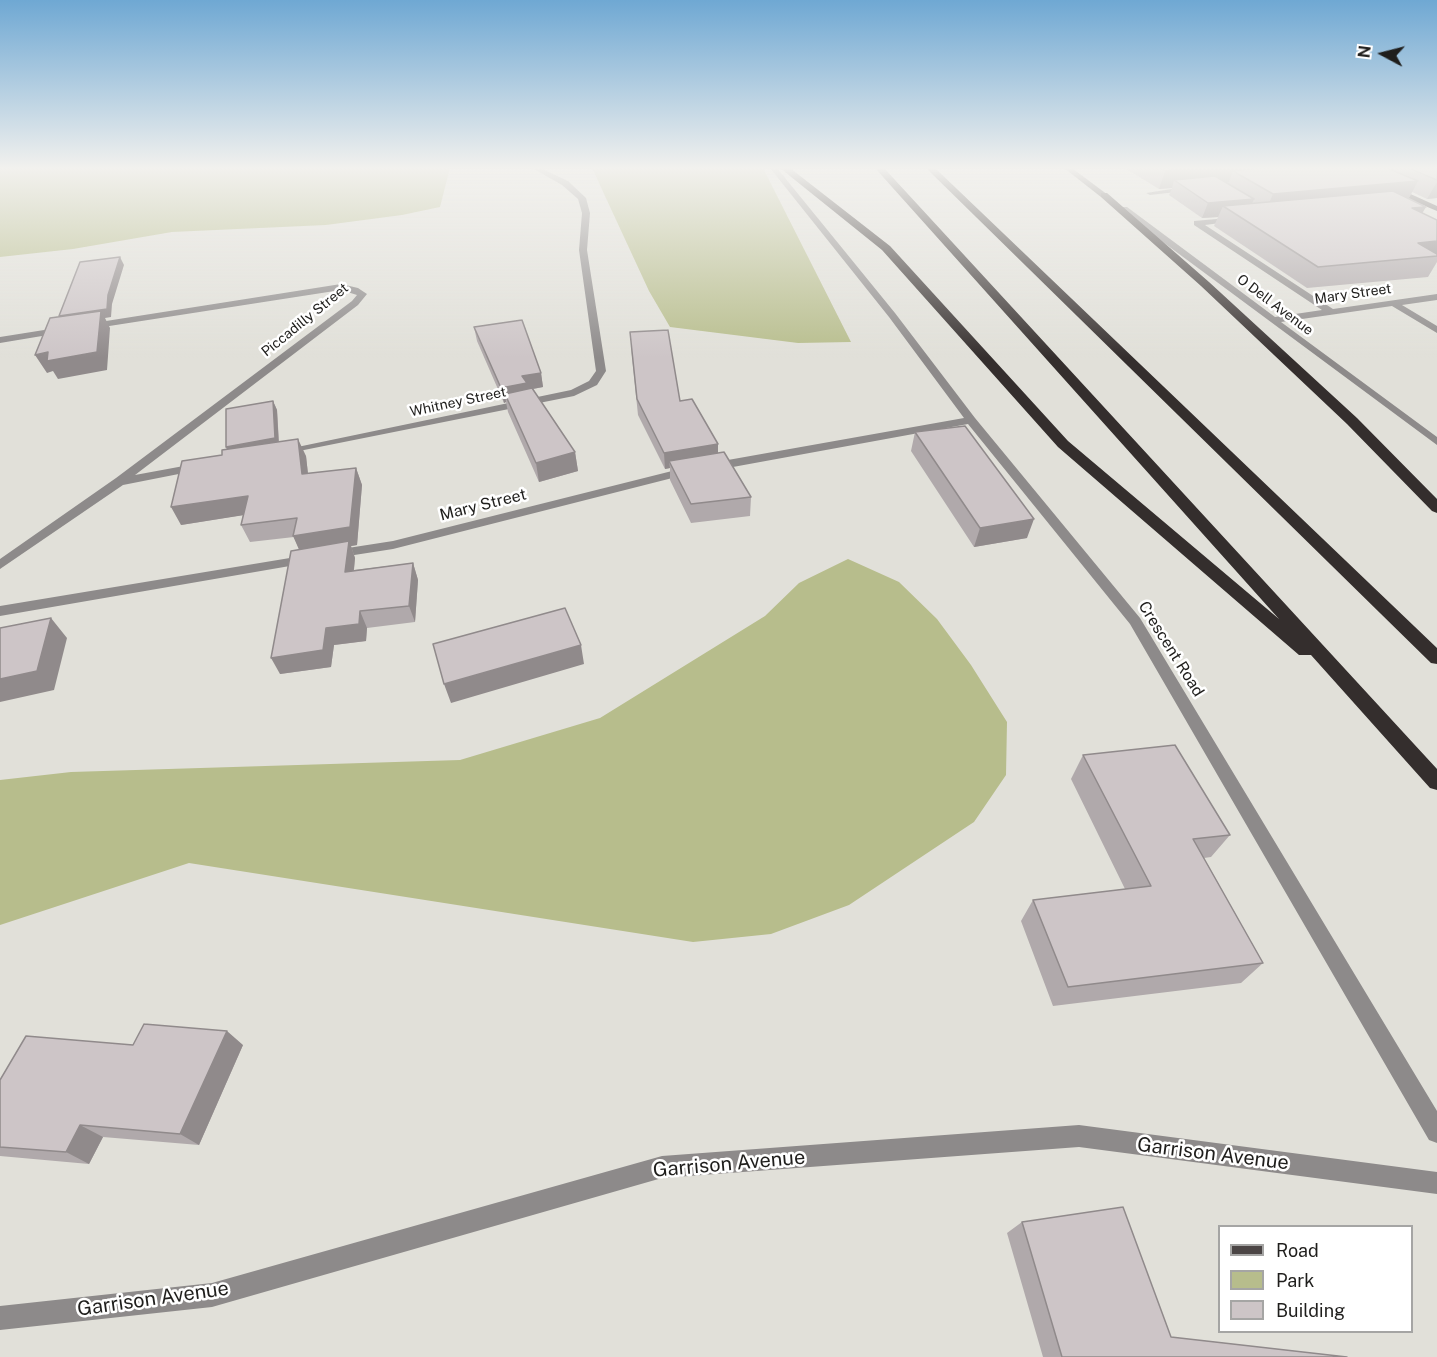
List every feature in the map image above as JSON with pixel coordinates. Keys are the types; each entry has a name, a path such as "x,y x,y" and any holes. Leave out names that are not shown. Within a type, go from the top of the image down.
{"highway":[{"path":"864,231 886,249 1063,444 1364,702"},
{"path":"937,231 1437,782"},
{"path":"996,231 1437,658"},
{"path":"1145,231 1344,413 1437,508"}],"street":[{"name":"Whitney Street","path":"273,454 574,393 593,383 601,371 583,250 585,231"},
{"name":"Crescent Road","path":"824,231 892,315 971,420 1136,621 1437,1132"},
{"name":"O Dell Avenue","path":"1153,231 1437,442"},
{"path":"1210,231 1331,312"},
{"name":"Piccadilly Street","path":"0,565 120,481 346,311 362,294 356,290 341,287 83,327"},
{"name":"Mary Street","path":"1273,320 1437,297"},
{"path":"1393,303 1434,326"},
{"path":"0,340 71,329"},
{"name":"Mary Street","path":"0,611 393,545 657,477 971,420"},
{"path":"120,481 216,465"},
{"name":"Garrison Avenue","path":"0,1318 212,1295 662,1167 1079,1136 1437,1183"}],"green space":[{"path":"0,231 187,231 73,249 0,257"},
{"path":"621,231 795,231 851,342 798,343 670,327 649,291"},
{"path":"848,559 899,582 937,619 971,665 1007,722 1006,775 974,822 849,905 771,934 693,942 189,863 0,925 0,780 71,772 460,760 600,718 765,616 799,583"}],"building":[{"path":"1262,231 1437,231 1437,241 1418,243 1437,256 1318,267"},
{"path":"120,257 108,295 107,309 59,316 80,262"},
{"path":"101,311 97,352 47,361 48,352 35,355 50,318"},
{"path":"522,320 541,373 522,376 527,383 501,388 474,327"},
{"path":"668,330 680,401 692,399 718,444 664,453 637,399 630,332"},
{"path":"532,388 575,452 536,463 505,394"},
{"path":"273,401 275,438 226,447 226,409"},
{"path":"965,426 1034,519 980,528 915,432"},
{"path":"298,439 302,474 356,468 350,527 293,536 297,518 241,525 248,496 171,507 182,461 222,455 222,450"},
{"path":"724,452 751,497 691,504 669,461"},
{"path":"349,541 345,572 413,563 409,606 360,611 359,624 326,628 323,650 271,658 291,551"},
{"path":"565,608 581,645 444,684 433,644"},
{"path":"51,618 37,671 0,679 0,628"},
{"path":"1175,745 1230,835 1193,839 1263,963 1068,987 1033,900 1151,886 1083,755"},
{"path":"144,1024 227,1031 180,1134 80,1125 66,1152 0,1147 0,1080 26,1036 133,1045"},
{"path":"1123,1207 1171,1337 1347,1357 1062,1357 1022,1222"}]}
